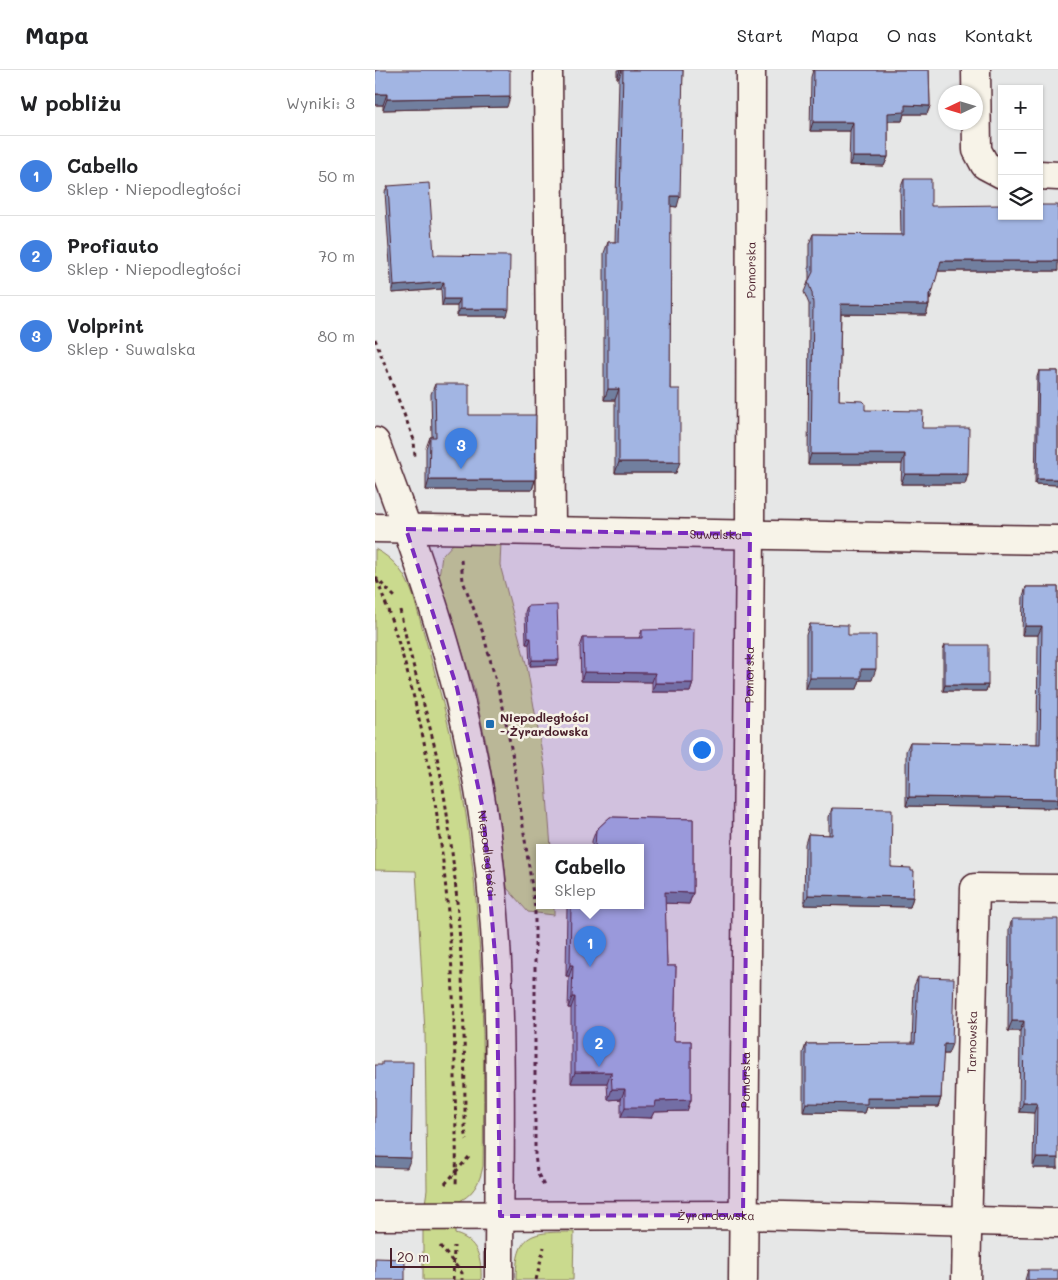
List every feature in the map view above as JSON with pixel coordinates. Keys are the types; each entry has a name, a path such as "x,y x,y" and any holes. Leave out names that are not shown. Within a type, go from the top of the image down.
{"street":[{"path":"548,70 551,531"},
{"name":"Pomorska","path":"743,1280 750,534 751,70"},
{"path":"976,70 977,150 985,165 998,172"},
{"path":"1043,175 1058,176"},
{"name":"Niepodległości","path":"375,442 406,528 457,688 483,810 494,918 497,979 499,1280"},
{"name":"Suwalska","path":"375,528 1058,540"},
{"name":"Tarnowska","path":"966,1280 975,888 1058,889"},
{"name":"Żyrardowska","path":"375,1216 743,1215 1058,1224"}],"path":[{"path":"375,576 398,600 427,715 445,800 458,910 465,1013 465,1130 469,1146"},
{"path":"375,576 387,606 415,702 441,839 452,944 456,1172 440,1246 462,1274 462,1280"},
{"path":"453,1280 454,1263 447,1217 440,1191 471,1154"}],"highlighted area":[{"path":"406,529 750,534 743,1215 500,1216 497,979 483,810 457,688"}],"green space":[{"path":"501,542 500,565 527,667 545,770 551,844 536,844 536,909 554,909 554,915 528,912 507,888 500,825 487,747 474,689 439,576 442,556 454,543"},
{"path":"375,549 399,568 413,595 450,732 466,815 472,858 482,990 483,1166 480,1178 471,1193 455,1203 455,1234 469,1241 477,1251 481,1265 481,1280 423,1280 423,1217 427,1190 425,1032 416,871 375,870"},
{"path":"574,1232 573,1280 516,1280 519,1252 529,1238 547,1233"}],"building":[{"path":"375,70 510,70 510,97 387,99 387,94 375,94"},
{"path":"623,70 683,70 680,196 671,196 670,389 680,389 680,462 619,462 619,389 608,389 608,242 619,242"},
{"path":"814,70 929,70 930,106 905,105 905,112 888,113 888,157 853,157 853,122 813,122"},
{"path":"904,179 931,179 931,206 998,205 998,220 1043,220 1043,205 1058,205 1058,261 941,261 933,290 929,294 929,305 841,304 839,400 863,401 865,403 865,410 923,411 922,428 969,428 968,474 905,474 905,454 811,454 813,304 808,282 813,272 813,234 904,235"},
{"path":"429,183 434,255 510,256 509,309 460,309 460,299 444,299 444,282 394,286 388,186"},
{"path":"1039,371 1058,371 1058,479 1037,479"},
{"path":"435,384 469,384 469,415 536,415 535,480 429,480 430,437 436,437"},
{"path":"1026,587 1058,587 1058,799 909,797 910,742 1040,744 1042,626 1025,626"},
{"path":"557,605 559,660 532,660 531,638 528,638 527,606"},
{"path":"810,624 848,625 848,635 876,635 876,669 861,669 861,678 810,678"},
{"path":"694,629 693,683 655,683 655,673 584,672 583,638 642,638 642,630"},
{"path":"945,645 988,645 988,685 945,685"},
{"path":"832,808 892,809 891,867 911,868 911,871 914,871 913,897 808,895 808,834 832,835"},
{"path":"610,817 693,819 693,893 665,892 667,966 676,966 674,1041 691,1041 691,1100 656,1101 655,1107 625,1107 625,1089 612,1089 611,1072 575,1072 575,997 572,997 573,965 570,965 571,909 644,909 644,844 595,844 596,830"},
{"path":"1012,919 1058,919 1058,1158 1036,1158 1037,1103 1023,1103 1024,1021 1012,1021"},
{"path":"918,977 954,978 952,1044 944,1044 941,1098 867,1098 867,1104 806,1103 806,1044 915,1043"},
{"path":"382,1062 413,1062 411,1158 375,1157 375,1065 382,1065"},
{"path":"375,1258 405,1259 405,1280 375,1280"},
{"path":"1028,1270 1058,1270 1058,1280 1028,1280"}],"place":[{"name":"Volprint","path":"461,469"},
{"name":"Niepodległości - Żyrardowska","path":"490,724"},
{"name":"Cabello","path":"590,967"},
{"name":"Profiauto","path":"599,1067"}]}
